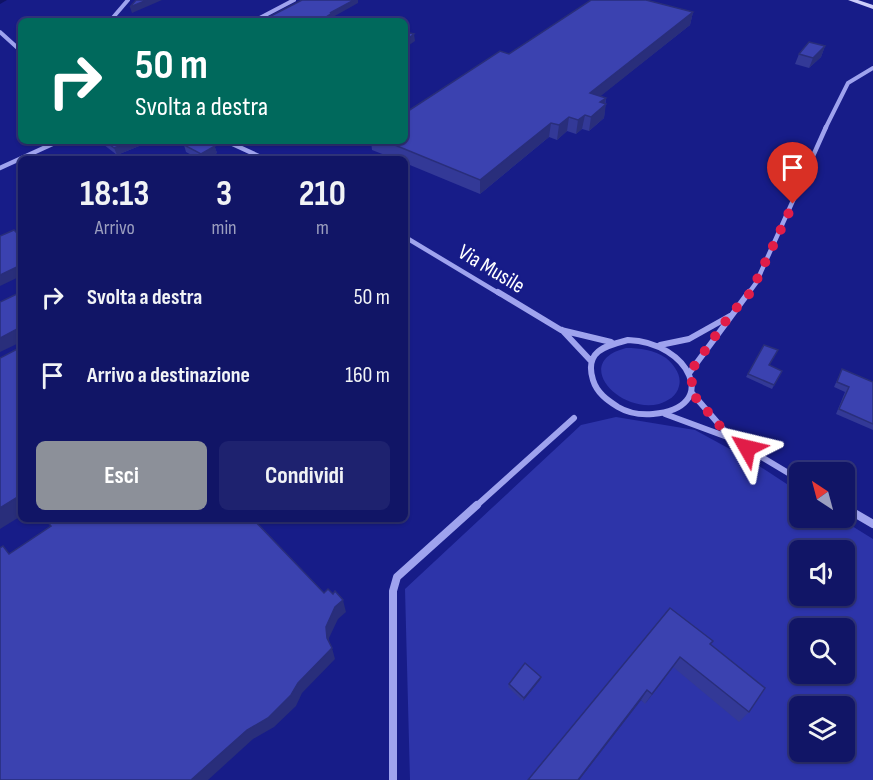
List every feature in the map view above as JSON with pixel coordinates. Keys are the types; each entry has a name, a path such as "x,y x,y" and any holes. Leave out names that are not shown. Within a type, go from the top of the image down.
{"street":[{"path":"113,18 128,0"},
{"path":"260,18 294,0"},
{"path":"851,0 873,7"},
{"path":"0,32 18,48"},
{"path":"690,372 730,315 751,292 761,274 842,91 849,83 873,68"},
{"path":"26,156 52,144"},
{"path":"232,144 258,156"},
{"path":"0,168 18,160"},
{"name":"Via Musile","path":"408,239 561,330"},
{"path":"659,345 689,339 730,315"},
{"path":"561,330 613,343 638,340 659,345 678,357 690,372 691,392 681,406 664,414"},
{"path":"561,330 591,361"},
{"path":"613,343 597,352 591,361 589,370 592,384 609,403 638,414 664,414 730,438 789,473"},
{"path":"691,392 730,438"},
{"path":"393,780 393,591 397,577 574,418"},
{"path":"855,513 873,524"}],"shaded area":[{"path":"626,348 652,351 666,358 677,370 678,390 669,400 659,404 644,405 616,394 607,385 602,375 602,364 610,355"},
{"path":"616,417 695,430 750,460 789,485 789,528 855,528 873,539 873,780 579,780 641,700 645,703 672,668 531,780 410,780 405,589 581,425"}],"building":[{"path":"136,0 147,0 130,7"},
{"path":"302,0 354,0 326,17 331,18 267,18"},
{"path":"591,0 646,0 693,12 590,93 606,98 600,102 606,104 591,117 585,115 578,120 569,117 559,125 551,123 480,180 392,144 408,144 408,111 500,51 509,54"},
{"path":"809,42 825,46 813,58 799,54"},
{"path":"109,144 124,144 114,148"},
{"path":"211,144 215,146 201,154 184,145"},
{"path":"14,230 18,234 18,266 0,275 0,236"},
{"path":"18,293 18,329 0,338 0,302"},
{"path":"764,345 778,350 769,365 782,371 774,385 748,374"},
{"path":"18,349 18,497 0,508 0,358"},
{"path":"842,369 873,382 873,424 839,409 849,387 837,382"},
{"path":"48,522 256,522 324,593 328,589 333,594 335,591 343,600 335,607 326,627 327,638 332,648 268,718 247,730 191,780 0,780 0,548 3,546 9,554 51,526"},
{"path":"670,608 713,641 710,644 765,688 749,712 680,657 652,694 647,690 578,780 528,780"},
{"path":"525,663 541,677 524,698 509,684"}],"route":[{"path":"747,448 730,438 691,392 690,372 730,315 751,292 793,204"}]}
